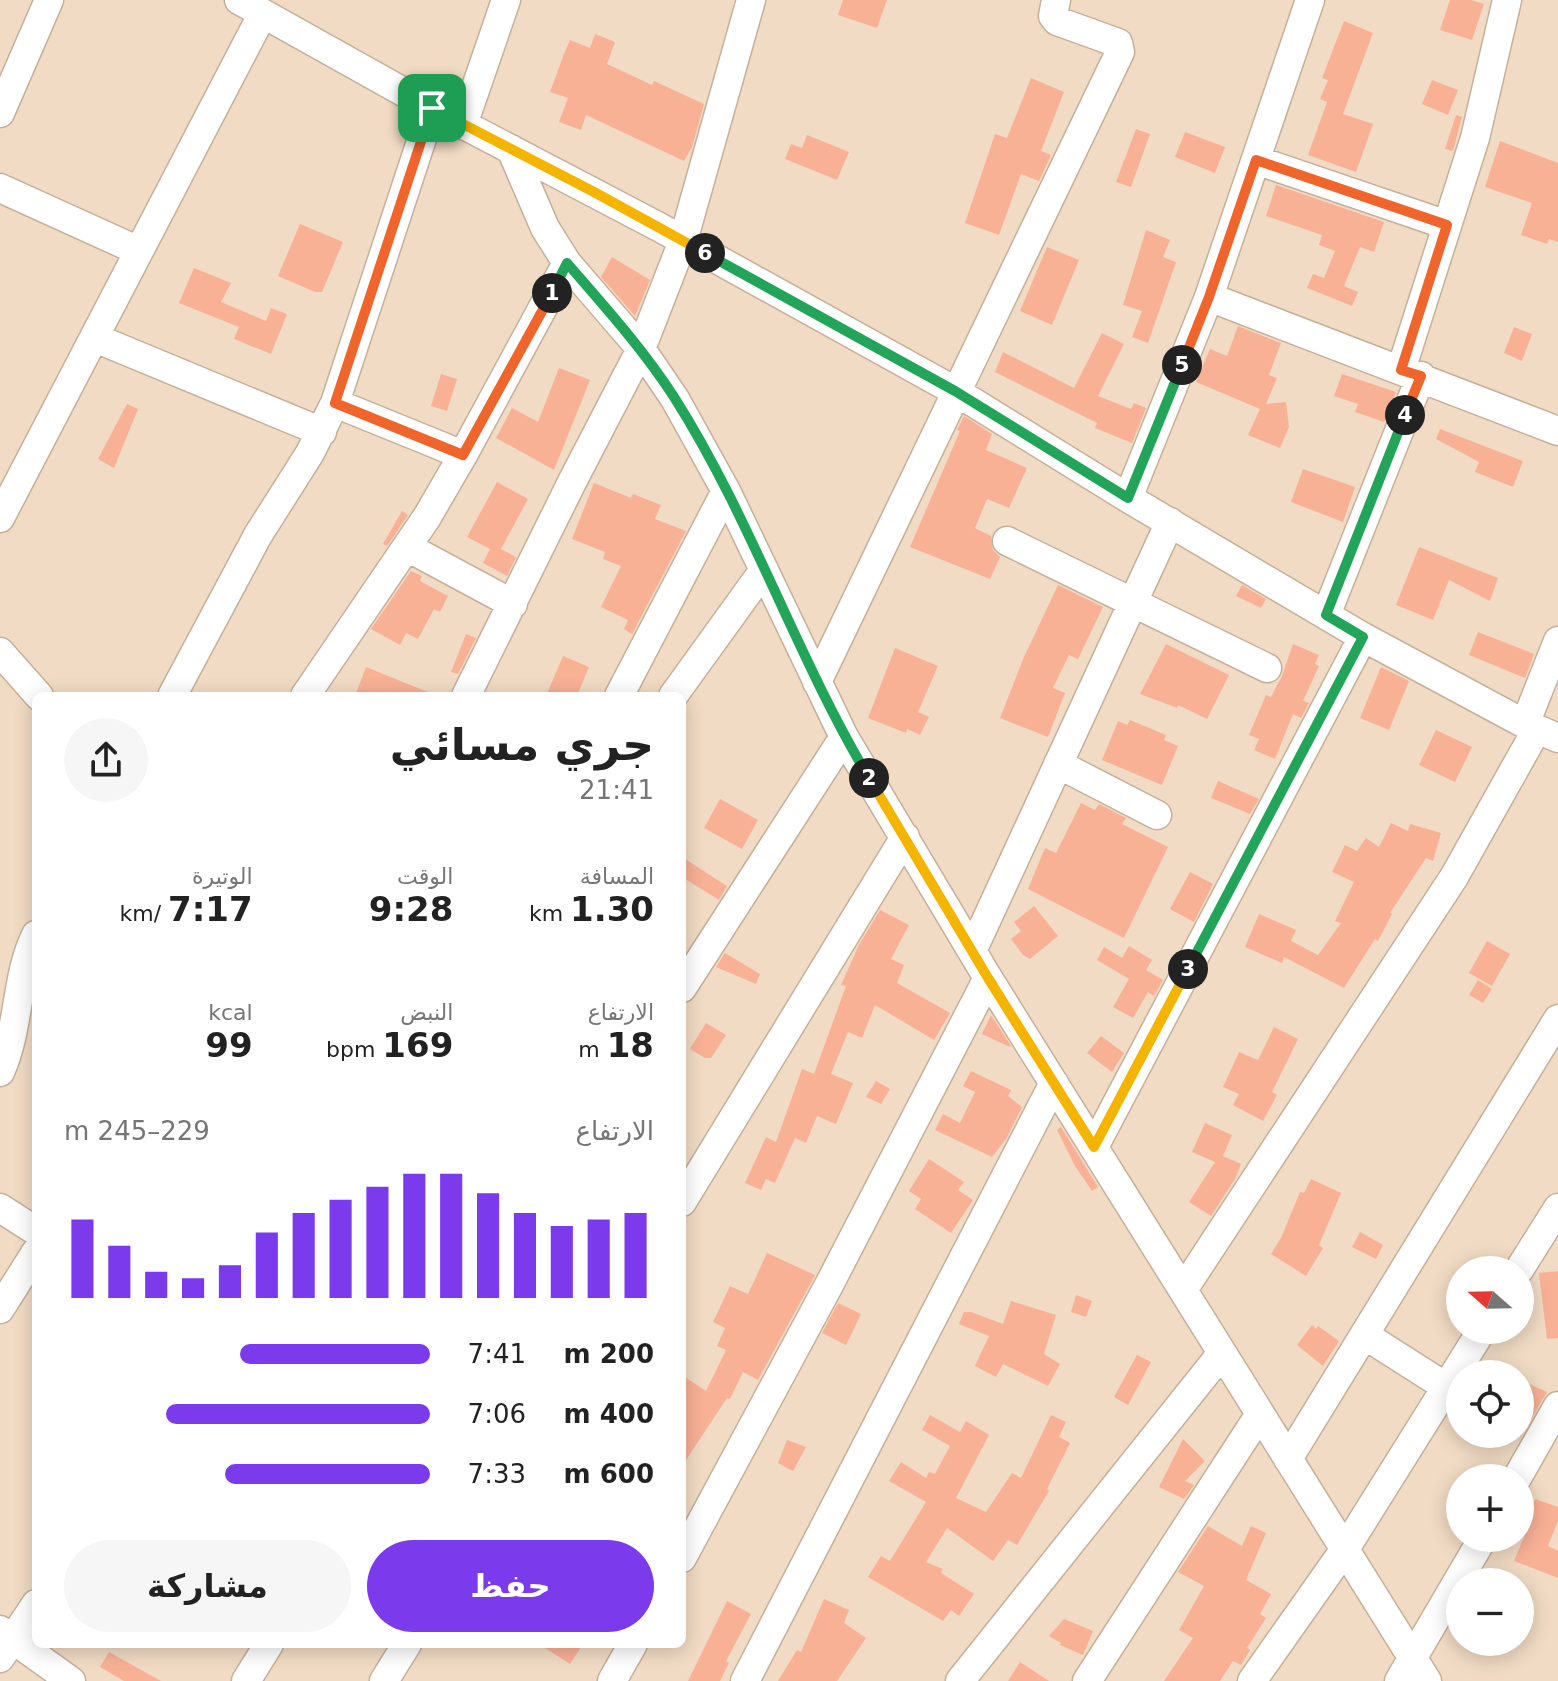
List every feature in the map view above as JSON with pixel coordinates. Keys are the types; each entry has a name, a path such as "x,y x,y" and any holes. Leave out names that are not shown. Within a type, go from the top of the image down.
{"street":[{"path":"0,113 49,0"},
{"path":"463,125 506,0"},
{"path":"468,692 641,349 683,241 751,0"},
{"path":"817,682 1120,52 1118,43 1057,21 1053,16 1056,0"},
{"path":"1128,498 1209,297 1310,0"},
{"path":"1326,615 1411,373 1447,225 1483,108 1507,0"},
{"path":"0,518 139,251 250,7 955,391 1363,637 1540,730"},
{"path":"174,692 258,535 322,432 335,403 432,108"},
{"path":"511,149 545,228 567,263 641,349 675,399 726,491 844,737 988,978 1345,1549 1413,1673"},
{"path":"1256,160 1447,225"},
{"path":"0,188 139,251"},
{"path":"308,692 407,547 463,455 567,263"},
{"path":"1209,297 1558,431"},
{"path":"95,338 322,432"},
{"path":"335,403 463,455"},
{"path":"621,692 726,491"},
{"path":"973,949 1170,522"},
{"path":"1007,541 1267,668"},
{"path":"407,547 513,604"},
{"path":"676,692 764,570"},
{"path":"1094,1147 1363,637"},
{"path":"1183,1290 1454,877 1540,730 1558,641"},
{"path":"0,652 35,692"},
{"path":"686,982 844,737"},
{"path":"1058,764 1157,815"},
{"path":"686,1195 905,837"},
{"path":"0,1072 12,1040 24,966 32,945"},
{"path":"686,1551 988,978"},
{"path":"1288,1459 1558,1019"},
{"path":"745,1681 1054,1083"},
{"path":"0,1208 32,1228"},
{"path":"1528,1256 1558,1208"},
{"path":"0,1309 32,1258"},
{"path":"1252,1681 1345,1549 1446,1387 1366,1336"},
{"path":"960,1681 1222,1353"},
{"path":"1525,1464 1558,1406"},
{"path":"1087,1681 1260,1414"},
{"path":"1413,1673 1476,1552"},
{"path":"32,1609 4,1642 71,1681"},
{"path":"246,1681 267,1648"},
{"path":"384,1681 405,1648"},
{"path":"612,1681 631,1648"}],"building":[{"path":"843,0 887,0 877,28 838,15"},
{"path":"1450,0 1471,0 1484,4 1472,40 1440,30"},
{"path":"1344,21 1373,33 1343,114 1373,124 1356,172 1308,155 1327,102 1320,99 1328,80 1322,78"},
{"path":"595,34 615,42 607,64 704,104 692,147 684,161 586,115 581,130 559,122 568,98 550,92 564,54 570,40 590,48"},
{"path":"1031,78 1064,92 1041,151 1051,155 1039,181 1021,174 999,235 965,223 995,134 1007,138"},
{"path":"1432,80 1458,90 1448,115 1422,104"},
{"path":"1456,115 1462,117 1453,151 1445,149"},
{"path":"1136,129 1150,134 1131,187 1116,182"},
{"path":"1185,132 1225,147 1215,173 1175,157"},
{"path":"807,135 849,152 837,180 785,159 791,144 802,148"},
{"path":"1500,141 1558,163 1558,242 1549,239 1547,244 1521,235 1532,203 1485,187"},
{"path":"1276,185 1384,222 1374,252 1360,247 1344,286 1358,292 1352,306 1307,288 1313,274 1324,278 1335,251 1319,245 1322,235 1266,216"},
{"path":"300,224 343,242 322,292 278,276"},
{"path":"1146,230 1170,240 1163,257 1176,262 1148,343 1132,337 1142,311 1123,305"},
{"path":"1047,247 1079,260 1052,325 1020,311"},
{"path":"612,257 650,280 635,316 601,277"},
{"path":"194,268 231,283 221,302 266,321 271,308 287,314 271,354 234,339 239,327 179,303"},
{"path":"1238,326 1281,343 1269,375 1277,378 1266,404 1286,402 1289,427 1280,448 1248,435 1260,409 1196,382 1210,349 1227,356"},
{"path":"1514,327 1532,334 1522,361 1504,353"},
{"path":"1102,333 1124,344 1098,396 1131,409 1134,403 1146,408 1132,443 1095,428 1097,423 995,372 1003,352 1074,388"},
{"path":"559,368 590,380 554,470 496,438 512,408 538,422"},
{"path":"441,374 457,379 447,411 431,406"},
{"path":"1342,374 1396,392 1384,422 1355,412 1358,404 1334,396"},
{"path":"127,404 138,409 114,468 98,459"},
{"path":"964,416 992,434 986,450 1027,468 1009,508 987,499 975,528 991,536 993,550 1000,557 990,579 910,547"},
{"path":"1440,429 1523,461 1513,487 1475,472 1479,462 1436,439"},
{"path":"1303,469 1355,487 1343,522 1291,502"},
{"path":"497,482 528,499 501,549 516,557 507,576 483,563 490,549 467,537"},
{"path":"594,483 631,498 633,494 661,505 655,519 686,531 632,634 624,629 628,620 601,607 621,566 603,559 605,552 572,539"},
{"path":"402,511 408,515 387,546 383,544"},
{"path":"1419,547 1498,578 1490,601 1449,580 1433,620 1396,605"},
{"path":"411,571 422,576 420,581 448,596 440,612 434,609 418,639 406,633 400,645 371,629"},
{"path":"1058,585 1103,607 1078,659 1069,655 1053,688 1065,693 1048,737 1000,718"},
{"path":"1242,585 1266,599 1261,608 1236,596"},
{"path":"1478,632 1534,654 1525,678 1469,655"},
{"path":"466,634 476,638 458,674 451,672"},
{"path":"1166,644 1229,675 1207,719 1178,705 1177,708 1140,694"},
{"path":"1293,644 1319,655 1315,664 1319,666 1303,701 1309,703 1301,718 1293,714 1275,759 1254,750 1259,739 1249,735 1266,695 1271,697 1282,676"},
{"path":"895,648 938,666 918,712 929,717 920,735 907,729 906,733 868,718"},
{"path":"563,656 589,667 579,692 548,692"},
{"path":"366,667 428,692 357,692"},
{"path":"1381,667 1409,681 1389,730 1360,718"},
{"path":"1130,720 1166,735 1164,740 1178,746 1162,785 1102,760 1118,721 1127,725"},
{"path":"1436,730 1472,747 1455,782 1419,765"},
{"path":"1218,781 1259,799 1250,814 1211,798"},
{"path":"720,799 758,820 742,849 704,828"},
{"path":"1081,803 1095,810 1099,804 1126,818 1122,824 1168,847 1124,938 1028,889 1045,848 1056,853"},
{"path":"1391,823 1408,831 1410,824 1441,833 1433,861 1426,858 1390,913 1378,941 1375,939 1344,988 1284,957 1282,963 1245,947 1259,914 1296,930 1291,941 1318,955 1341,923 1335,921 1354,882 1332,872 1345,845 1357,851 1366,838 1379,847"},
{"path":"686,860 727,886 719,900 686,879"},
{"path":"1190,872 1213,884 1194,922 1170,909"},
{"path":"1034,906 1058,936 1030,959 1011,939 1021,931 1014,922"},
{"path":"880,910 909,925 891,959 904,965 897,983 950,1013 934,1040 875,1005 862,1038 848,1032 831,1074 853,1083 836,1124 817,1116 806,1143 795,1138 775,1183 766,1179 761,1190 745,1183 766,1137 776,1142 802,1069 814,1074 846,986 841,985 859,945"},
{"path":"1487,941 1510,954 1492,986 1469,973"},
{"path":"1129,946 1152,960 1146,970 1163,980 1154,996 1148,992 1133,1018 1113,1007 1129,979 1097,960 1104,947 1122,958"},
{"path":"725,953 760,974 756,984 716,967"},
{"path":"1478,980 1492,989 1483,1003 1469,995"},
{"path":"991,1015 1011,1046 1010,1047 982,1034"},
{"path":"706,1023 726,1035 711,1058 690,1049"},
{"path":"1274,1027 1298,1039 1272,1092 1277,1095 1263,1121 1233,1105 1239,1094 1223,1087 1239,1052 1258,1060"},
{"path":"1101,1036 1124,1053 1112,1072 1087,1053"},
{"path":"971,1071 1011,1090 1008,1096 1022,1107 1006,1139 992,1157 935,1130 943,1114 960,1123 975,1092 963,1086"},
{"path":"876,1081 890,1089 881,1104 866,1097"},
{"path":"1205,1123 1232,1135 1223,1156 1241,1164 1211,1216 1189,1202 1215,1162 1192,1152"},
{"path":"1061,1127 1098,1187 1092,1191 1057,1130"},
{"path":"929,1159 964,1182 958,1190 973,1200 951,1233 915,1209 921,1199 909,1191"},
{"path":"1311,1179 1341,1193 1319,1245 1323,1248 1306,1276 1271,1254 1300,1192 1304,1193"},
{"path":"1360,1232 1383,1245 1376,1259 1352,1247"},
{"path":"767,1253 815,1275 758,1380 743,1372 730,1399 727,1398 686,1460 686,1378 706,1391 726,1350 717,1346 725,1328 713,1322 730,1286 748,1294"},
{"path":"1558,1271 1558,1338 1547,1339 1539,1273"},
{"path":"1076,1295 1092,1301 1086,1317 1071,1312"},
{"path":"1011,1301 1056,1315 1044,1354 1060,1364 1048,1386 1003,1364 996,1377 975,1366 989,1336 959,1324 964,1312 1003,1324"},
{"path":"838,1303 861,1314 846,1345 822,1333"},
{"path":"1312,1325 1339,1341 1323,1366 1297,1345"},
{"path":"1137,1355 1151,1362 1128,1405 1114,1397"},
{"path":"1534,1386 1547,1392 1534,1414"},
{"path":"930,1415 960,1432 966,1421 989,1435 956,1498 986,1512 1012,1473 1021,1478 1051,1415 1066,1422 1059,1437 1070,1443 1047,1489 1049,1491 1017,1545 1008,1540 993,1561 947,1528 926,1562 943,1569 941,1573 974,1594 959,1616 951,1610 943,1621 868,1577 881,1556 890,1561 926,1502 889,1481 901,1462 926,1478 929,1472 935,1474 950,1446 922,1430"},
{"path":"1183,1439 1205,1461 1185,1481 1194,1485 1184,1499 1159,1487"},
{"path":"787,1440 806,1447 793,1471 778,1463"},
{"path":"1535,1499 1558,1507 1558,1521 1548,1546 1558,1551 1558,1578 1514,1561 1518,1552 1534,1552"},
{"path":"1208,1526 1242,1546 1251,1526 1266,1533 1246,1580 1271,1594 1260,1614 1266,1618 1247,1648 1250,1650 1241,1665 1233,1661 1220,1681 1164,1681 1193,1638 1179,1630 1204,1586 1178,1572"},
{"path":"824,1599 849,1610 844,1623 866,1638 837,1681 778,1681 797,1650 801,1652"},
{"path":"727,1601 751,1614 726,1661 729,1663 720,1681 688,1681"},
{"path":"1064,1619 1093,1631 1083,1655 1060,1645 1049,1636"},
{"path":"545,1648 580,1648 570,1664"},
{"path":"109,1652 161,1681 124,1681 100,1667"},
{"path":"1020,1662 1049,1681 1008,1681"}],"route":[{"path":"432,108 659,227 955,391 1128,498 1209,297 1256,160 1447,225 1401,370 1421,376 1326,615 1363,637 1094,1147 988,978 844,737 726,491 675,399 641,349 567,263 463,455 335,403 432,108"}]}
